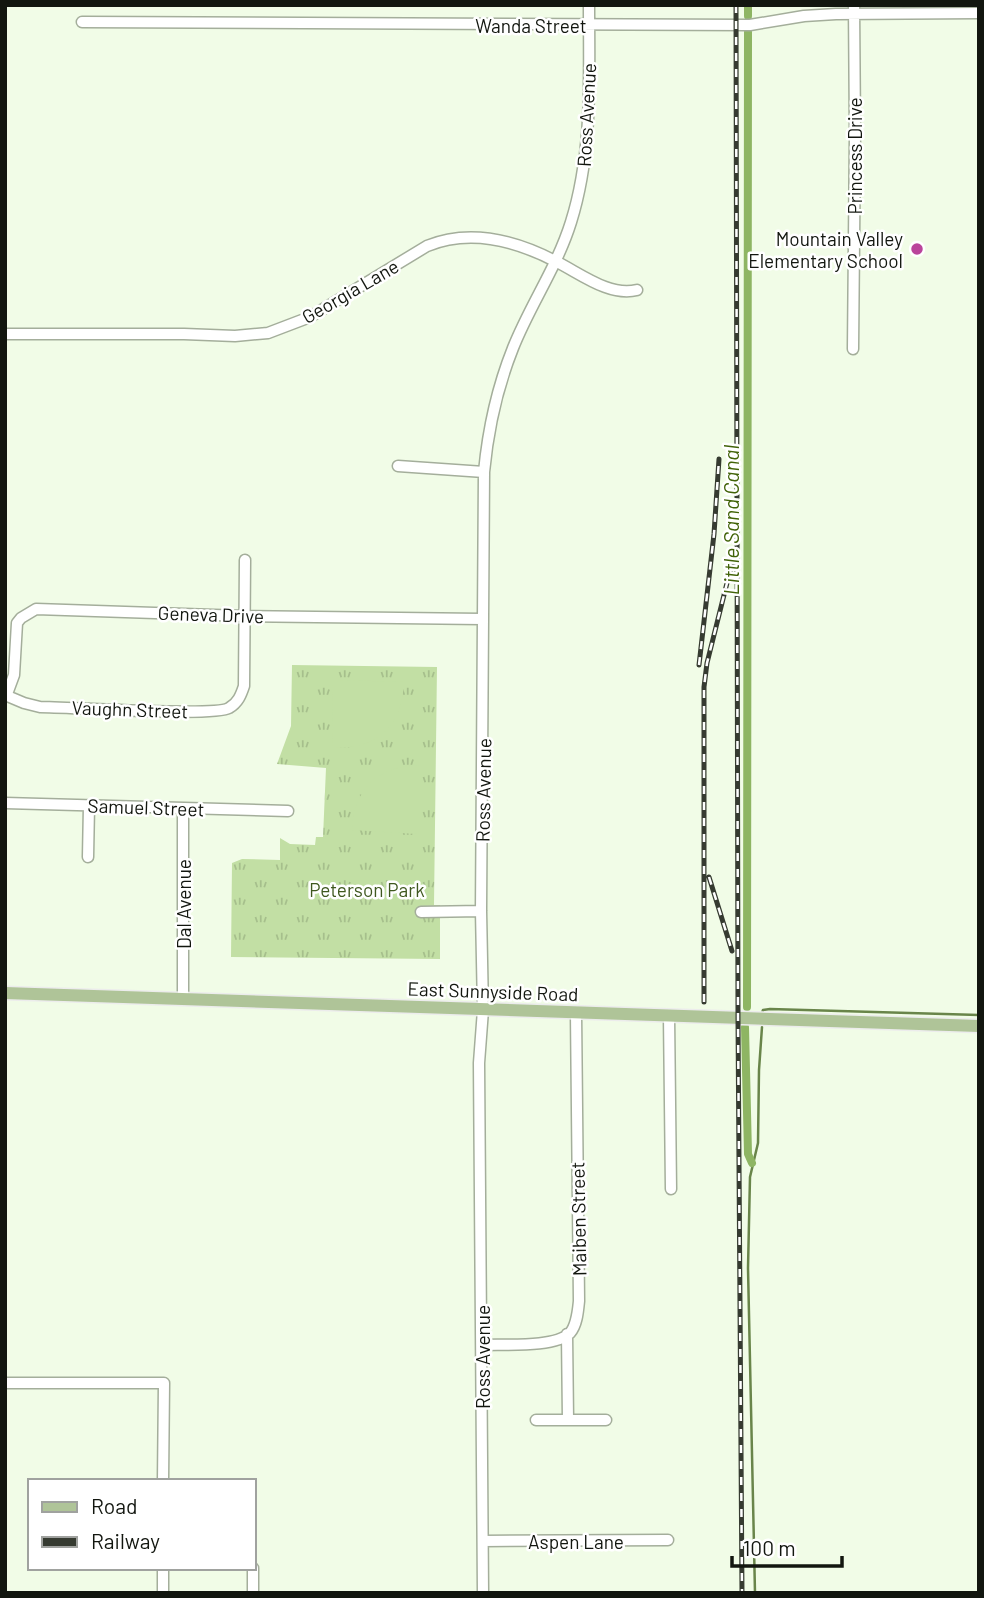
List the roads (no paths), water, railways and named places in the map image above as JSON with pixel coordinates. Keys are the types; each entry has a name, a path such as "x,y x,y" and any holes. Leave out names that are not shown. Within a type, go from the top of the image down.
{"main road":[{"name":"East Sunnyside Road","path":"5,993 979,1026"}],"street":[{"name":"Ross Avenue","path":"483,1593 479,1063 483,1010 481,911 484,472 487,435 513,348 556,261 580,191 588,132 589,5"},
{"name":"Wanda Street","path":"82,22 750,25 854,10 979,13"},
{"name":"Princess Drive","path":"853,349 854,10"},
{"name":"Georgia Lane","path":"5,334 235,336 268,333 310,317 427,246 444,239 483,236 499,239 556,261 612,290 625,293 637,290"},
{"path":"398,466 484,472"},
{"path":"244,616 245,560"},
{"name":"Geneva Drive","path":"6,695 14,675 18,623 21,618 36,609 244,616 482,619"},
{"name":"Vaughn Street","path":"6,695 40,707 222,711 238,701 244,686 244,616"},
{"name":"Samuel Street","path":"5,803 288,811"},
{"path":"88,857 89,806"},
{"name":"Dal Avenue","path":"183,808 183,999"},
{"path":"421,912 481,911"},
{"name":"Maiben Street","path":"567,1335 575,1324 579,1301 576,1013"},
{"path":"669,1016 671,1189"},
{"path":"483,1345 551,1342 567,1335 568,1420"},
{"path":"5,1383 164,1382 163,1479"},
{"path":"536,1420 606,1420"},
{"name":"Aspen Lane","path":"483,1541 668,1540"},
{"path":"163,1570 163,1593"},
{"path":"253,1570 253,1593"}],"waterway":[{"name":"Little Sand Canal","path":"748,5 748,16"},
{"name":"Little Sand Canal","path":"747,1007 748,32"},
{"path":"762,1013 763,1010 770,1009 979,1015"},
{"path":"745,1027 748,1154 752,1163"},
{"path":"755,1593 748,1268 750,1177 758,1143 762,1027"}],"railway":[{"path":"736,5 742,1593"},
{"path":"699,665 714,534 719,459"},
{"path":"704,1002 704,687 707,663 732,563"},
{"path":"709,877 732,951"}],"place":[{"name":"Mountain Valley Elementary School","path":"917,249"}],"park label":[{"name":"Peterson Park","path":"367,889"}]}
